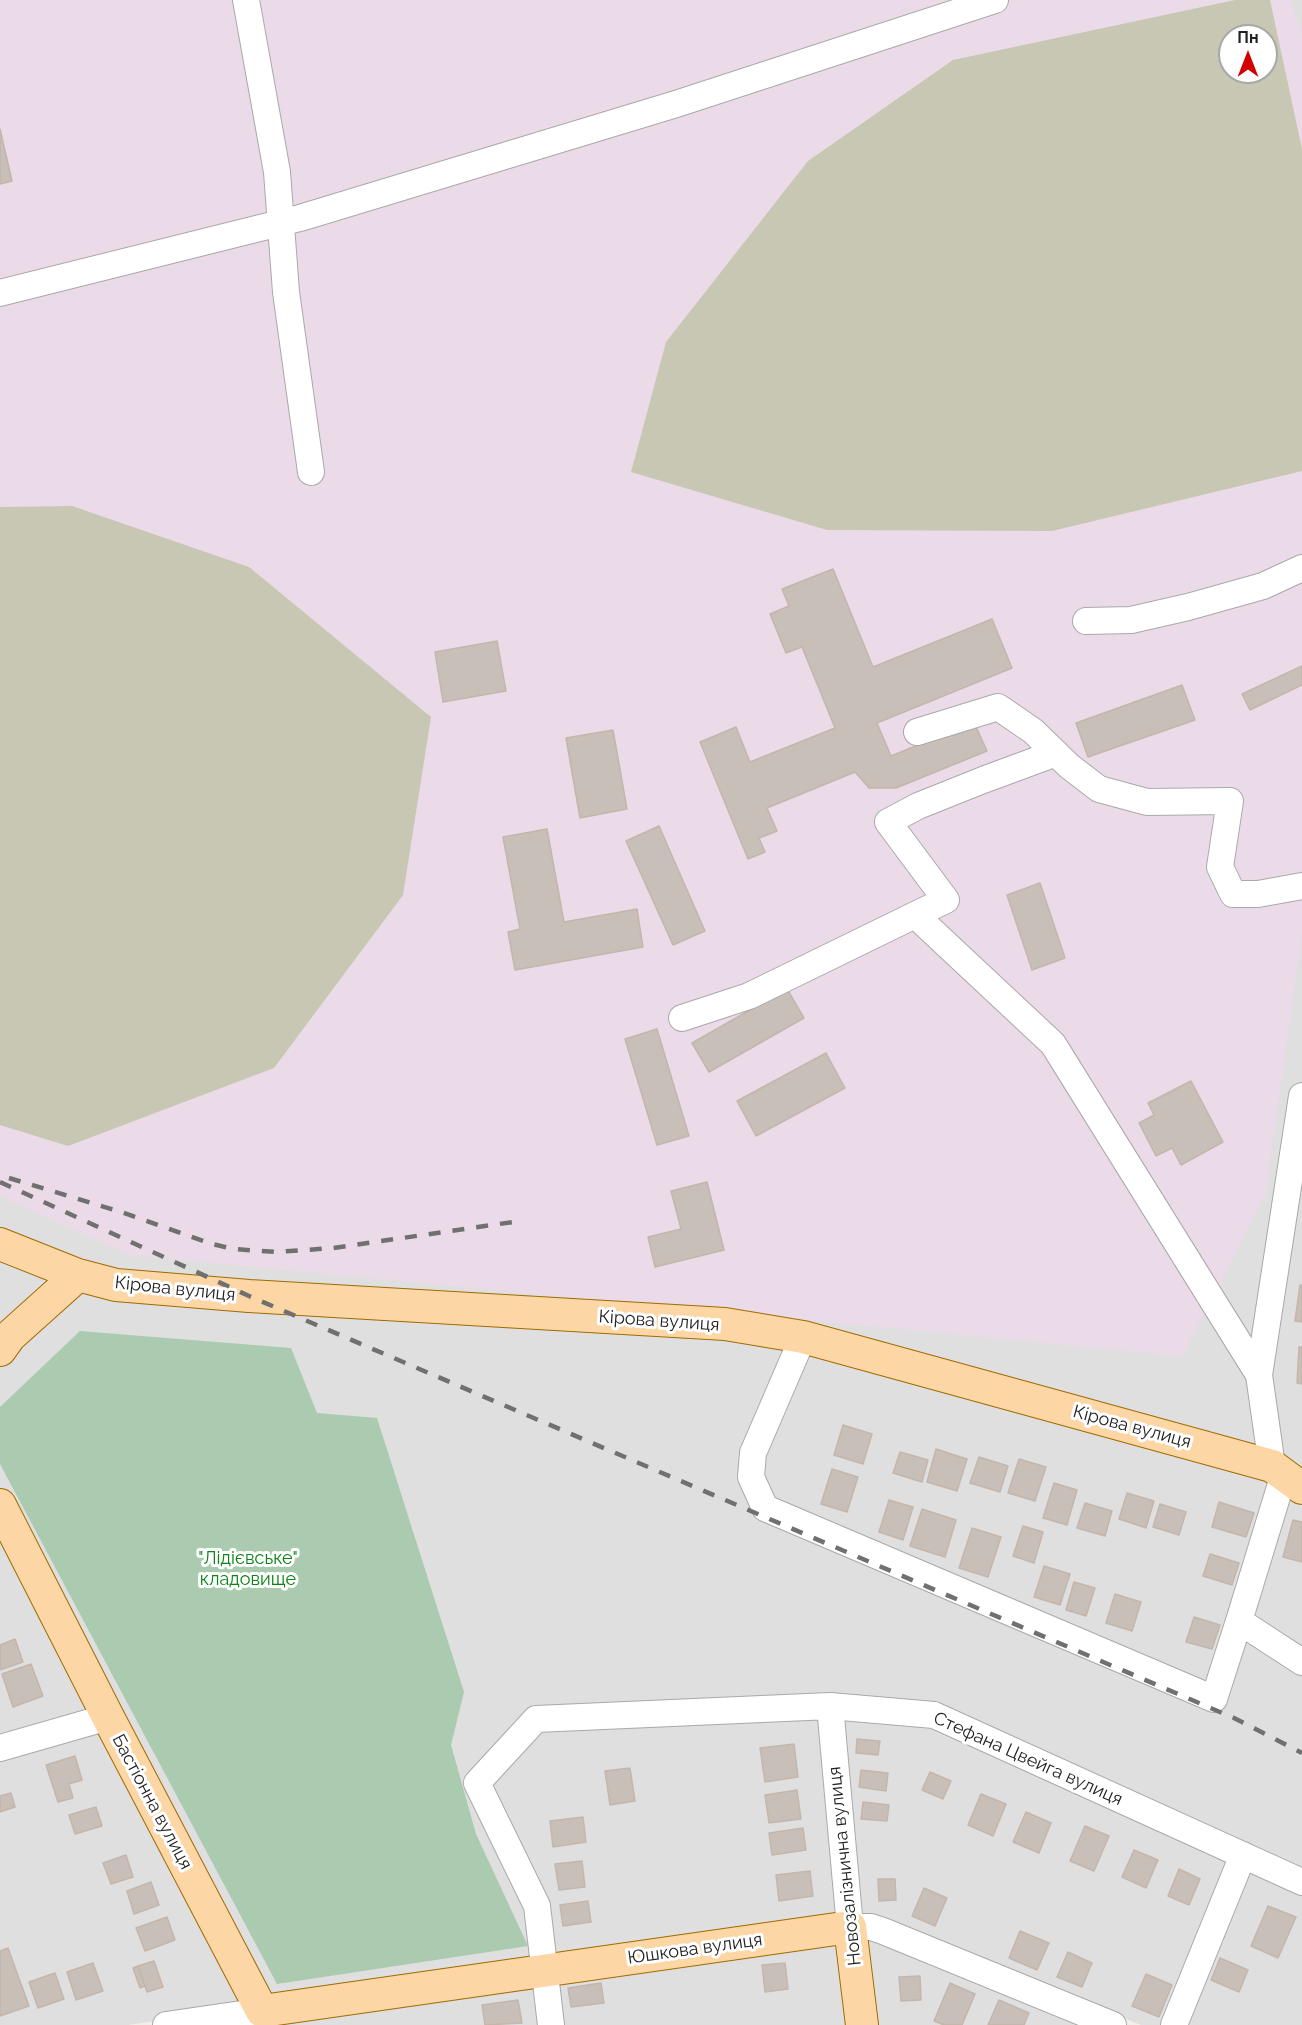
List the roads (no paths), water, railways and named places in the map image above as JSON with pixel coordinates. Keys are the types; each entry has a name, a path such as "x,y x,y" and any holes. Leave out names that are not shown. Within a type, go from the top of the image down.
{"main road":[{"name":"Кірова вулиця","path":"0,1244 78,1275 128,1286 249,1296 725,1324 803,1337 1286,1476"},
{"path":"0,1350 10,1336 78,1275"},
{"name":"Бастіонна вулиця","path":"0,1505 262,2018"},
{"name":"Юшкова вулиця","path":"262,2018 544,1971 850,1927"},
{"name":"Новозалізнична вулиця","path":"850,1927 862,2025"}],"street":[{"path":"246,0 277,172 286,292 311,472"},
{"path":"0,293 300,218 676,104 995,0"},
{"path":"1086,621 1131,620 1188,607 1263,586 1302,568"},
{"path":"917,732 998,707 1033,731 1099,789 1147,802 1230,801 1220,867 1233,894 1258,894 1302,886"},
{"path":"682,1018 749,996 946,900 888,822 918,806 1056,753"},
{"path":"803,1337 753,1453 751,1477 765,1508 1214,1699 1286,1476 1259,1375 1053,1044 915,915"},
{"path":"1259,1375 1302,1096"},
{"path":"1239,1622 1302,1662"},
{"name":"Стефана Цвейга вулиця","path":"544,1971 537,1906 477,1783 536,1719 830,1706 934,1715 1302,1882"},
{"name":"Новозалізнична вулиця","path":"830,1706 850,1927"},
{"path":"0,1748 108,1718"},
{"path":"1174,2025 1243,1855"},
{"name":"Юшкова вулиця","path":"850,1927 872,1927 1113,2025"},
{"path":"544,1971 551,2025"},
{"path":"166,2025 262,2018"}],"railway":[{"path":"9,1178 121,1212 212,1244 234,1249 276,1252 333,1248 513,1222"},
{"path":"0,1182 249,1296 1234,1718 1302,1753"}],"park label":[{"name":"\"Лідієвське\" кладовище","path":"248,1569"}]}
